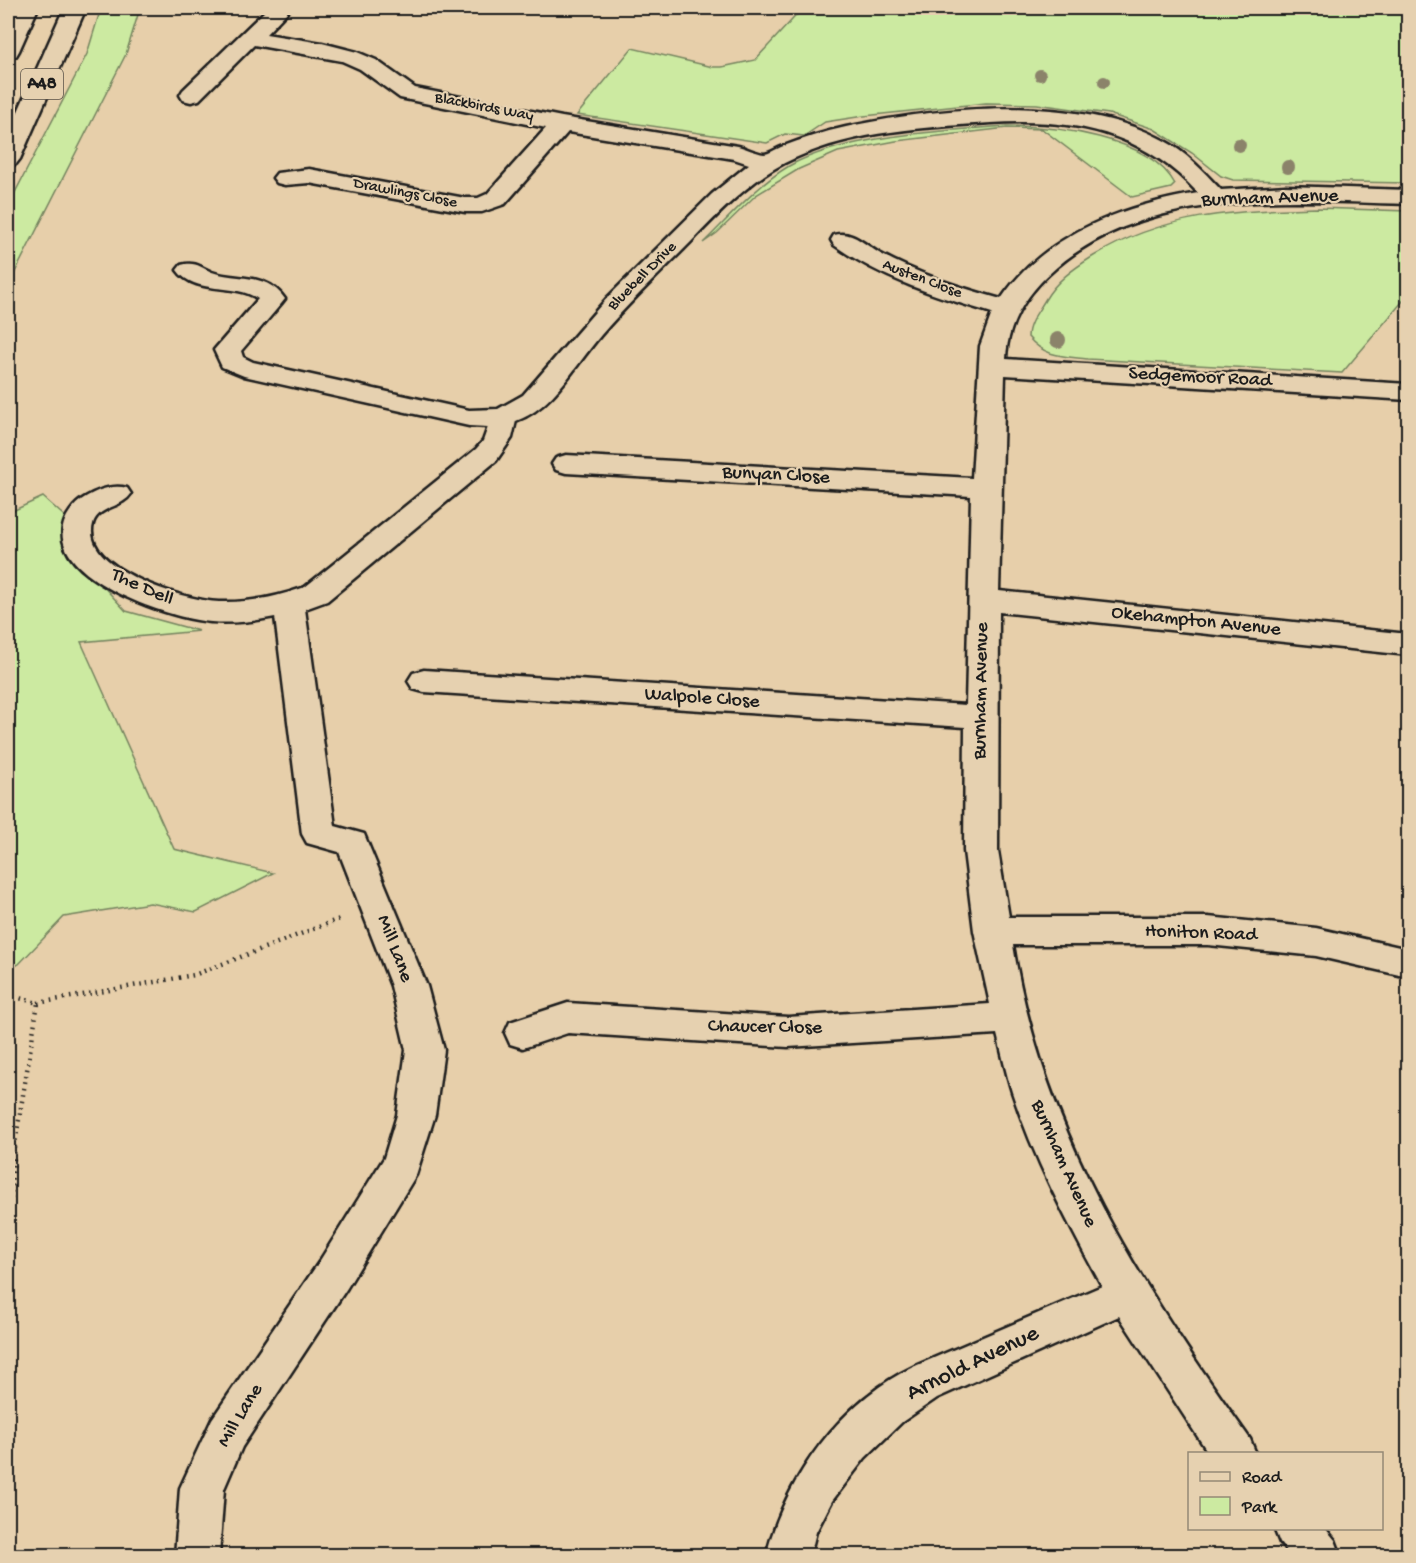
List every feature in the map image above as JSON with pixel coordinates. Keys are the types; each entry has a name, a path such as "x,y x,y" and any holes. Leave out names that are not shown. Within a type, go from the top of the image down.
{"main road":[{"name":"A48","path":"8,51 27,8"},
{"name":"A48","path":"8,159 75,8"},
{"path":"191,95 280,8"},
{"name":"Blackbirds Way","path":"250,38 342,55 362,61 380,72 393,85 408,93 562,124 738,153 768,163"},
{"name":"Bluebell Drive","path":"190,270 203,277 257,287 267,292 272,299 227,350 231,361 244,368 469,418 489,420 517,413 533,401 607,312 729,190 768,163 846,133 967,117 1043,115 1102,124 1135,135 1186,165 1215,198"},
{"name":"Drawlings Close","path":"285,178 309,176 465,205 482,205 496,199 562,124"},
{"name":"Burnham Avenue","path":"1233,1452 1213,1425 1128,1294 1086,1219 1030,1092 1010,1018 992,931 981,851 980,717 991,366 996,332 1006,309 1034,273 1073,244 1127,219 1161,208 1215,198 1271,195 1408,197"},
{"name":"Austen Close","path":"843,240 867,258 911,278 1006,309"},
{"name":"Sedgemoor Road","path":"991,366 1408,392"},
{"path":"289,604 316,594 486,455 496,446 502,430 503,418"},
{"name":"Bunyan Close","path":"566,464 986,488"},
{"name":"The Dell","path":"117,494 90,507 78,522 77,542 96,567 146,594 196,610 261,611 289,604"},
{"name":"Okehampton Avenue","path":"984,600 1408,644"},
{"name":"Mill Lane","path":"197,1556 202,1488 227,1433 333,1275 402,1164 413,1125 425,1050 409,986 352,843 318,834 289,604"},
{"name":"Walpole Close","path":"424,681 980,717"},
{"name":"Honiton Road","path":"992,931 1208,931 1316,942 1408,963"},
{"name":"Chaucer Close","path":"523,1033 568,1018 788,1032 1010,1018"},
{"name":"Arnold Avenue","path":"788,1556 790,1542 820,1478 865,1427 908,1391 1076,1314 1128,1294"},
{"path":"1298,1530 1320,1556"}],"path":[{"path":"8,995 38,1004 194,975 377,904"},
{"path":"8,1228 10,1188 20,1105 38,1004"}],"green space":[{"path":"101,8 140,8 126,54 8,286 8,206 87,54"},
{"path":"803,8 1408,8 1408,183 1233,180 1221,176 1192,153 1154,129 1109,114 1037,104 986,103 864,116 825,122 804,136 785,134 767,143 577,115 632,48 713,67 755,60"},
{"path":"1006,126 1049,128 1074,132 1123,145 1144,155 1162,168 1175,184 1171,188 1132,197 1042,129 1007,128 896,141 838,152 799,169 756,195 717,233 703,243 766,182 789,166 811,156 865,141 895,136"},
{"path":"1317,208 1408,211 1408,295 1342,373 1087,359 1048,352 1034,344 1028,337 1034,318 1049,293 1060,281 1092,257 1118,243 1145,231 1200,217 1258,210"},
{"path":"43,497 71,522 76,557 126,611 199,631 81,642 174,849 273,873 196,912 150,903 64,917 19,964 8,970 8,513"}]}
